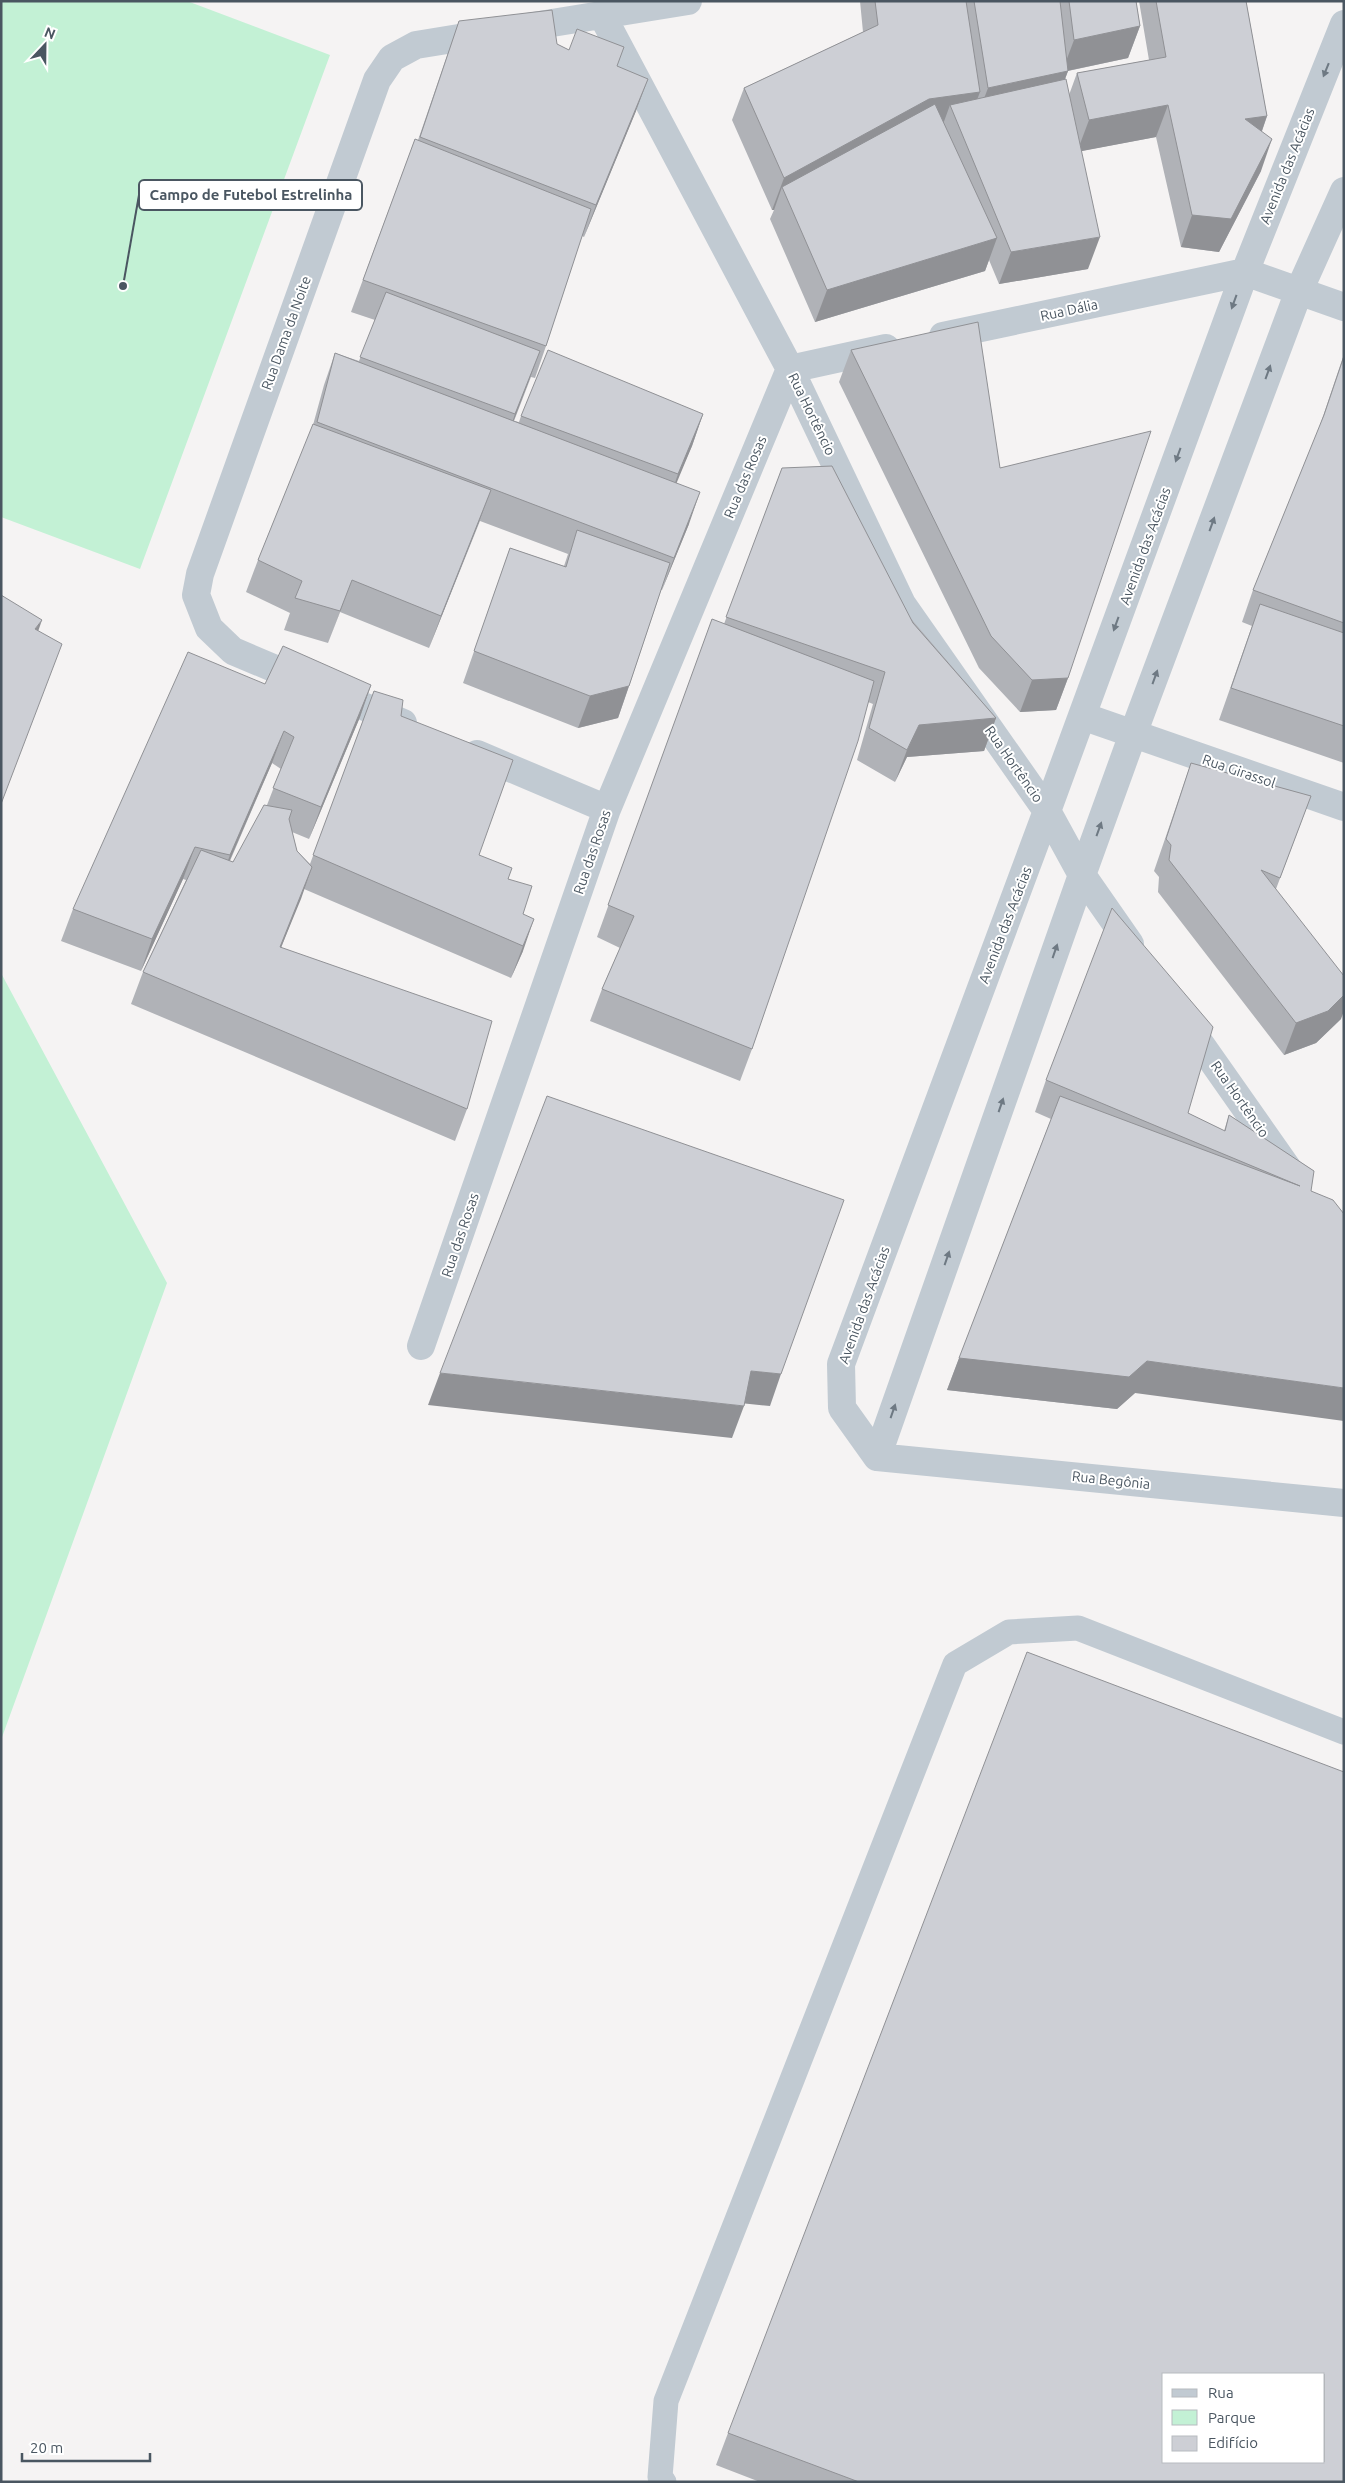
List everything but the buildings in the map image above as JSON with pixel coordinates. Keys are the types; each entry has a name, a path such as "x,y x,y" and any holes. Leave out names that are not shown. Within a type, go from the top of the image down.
{"street":[{"path":"602,15 688,1"},
{"name":"Rua Dama da Noite","path":"425,732 233,651 209,628 196,594 200,574 377,80 392,58 416,45 602,15"},
{"name":"Rua Hortêncio","path":"602,15 790,368 902,604 1047,811 1082,875 1144,964"},
{"name":"Avenida das Acácias","path":"877,1457 842,1408 841,1364 1245,272 1344,24"},
{"path":"877,1457 1082,875 1299,291 1344,190"},
{"path":"1245,272 1344,307"},
{"name":"Rua Dália","path":"790,368 1245,272"},
{"name":"Rua das Rosas","path":"421,1346 607,809 790,368"},
{"name":"Rua Girassol","path":"1082,716 1344,807"},
{"path":"452,743 607,809"},
{"name":"Rua Hortêncio","path":"1173,1004 1304,1191"},
{"name":"Rua Begônia","path":"877,1457 1344,1503"}],"lane":[{"path":"664,2482 660,2477 666,2401 955,1664 1009,1632 1078,1628 1344,1732"}],"green space":[{"path":"1,1 187,1 330,55 140,569 1,517"},
{"path":"1,973 167,1283 1,1740"}],"place":[{"name":"Campo de Futebol Estrelinha","path":"123,286"}]}
